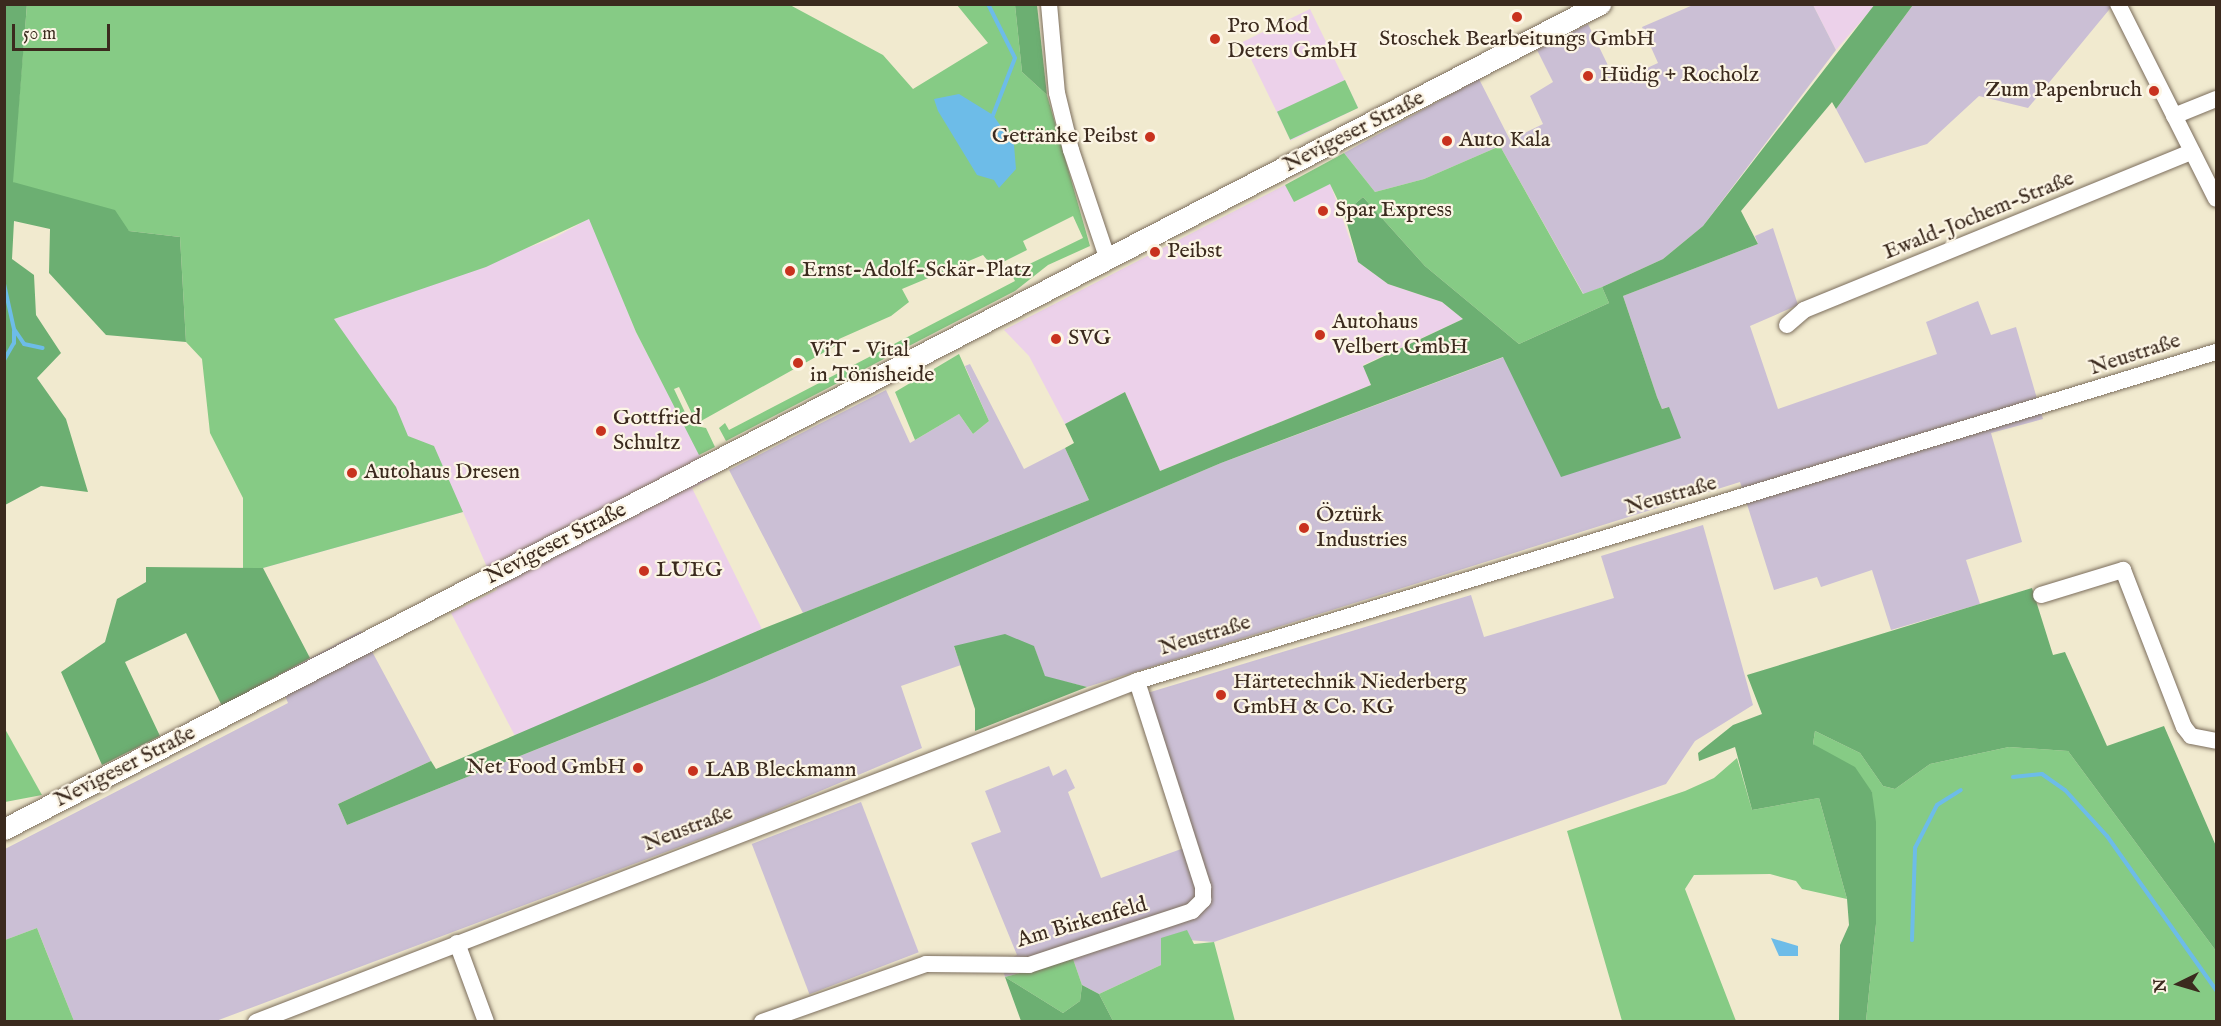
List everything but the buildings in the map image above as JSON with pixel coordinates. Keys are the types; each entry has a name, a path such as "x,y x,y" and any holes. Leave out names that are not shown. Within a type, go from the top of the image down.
{"main road":[{"name":"Nevigeser Straße","path":"4,829 1600,4"}],"street":[{"path":"1049,4 1057,93 1080,179 1108,260"},
{"path":"2118,4 2217,199"},
{"path":"2174,116 2217,99"},
{"name":"Ewald-Jochem-Straße","path":"1787,326 1804,310 2192,152"},
{"name":"Neustraße","path":"256,1022 1137,681 2217,352"},
{"path":"2041,594 2124,570 2184,727 2191,736 2217,741"},
{"name":"Neustraße","path":"1137,681 1191,843 1203,900"},
{"name":"Am Birkenfeld","path":"762,1022 933,962 1029,965 1176,919 1203,900"},
{"path":"457,943 486,1022"}],"shaded area":[{"path":"1693,5 1813,5 1836,50 1703,226 1663,259 1584,295 1500,146 1424,179 1375,192 1344,153 1479,79 1510,140 1543,124 1530,96 1553,82 1537,50 1588,24 1616,82 1658,63 1642,27"},
{"path":"1813,5 1875,5 1836,50"},
{"path":"1913,5 2113,5 2028,108 1979,96 1927,144 1865,163 1836,109"},
{"path":"1310,9 1358,108 1291,141 1243,42"},
{"path":"1330,183 1358,262 1388,284 1442,302 1463,319 1363,365 1371,385 1160,471 1125,392 1065,424 1029,356 1004,330 1285,185 1295,202"},
{"path":"590,218 636,332 712,478 692,488 762,629 515,736 451,613 497,590 463,512 263,568 334,319 554,238"},
{"path":"1773,228 1798,305 1750,326 1778,409 1937,354 1926,322 1978,301 1991,335 2016,327 2043,419 1991,433 2022,542 1966,560 1980,604 1891,630 1872,570 1821,587 1817,577 1774,590 1740,482 1087,687 1045,677 1034,647 954,647 961,665 901,686 922,748 759,817 216,1021 74,1021 37,928 5,940 5,849 288,703 277,676 361,631 431,761 338,804 347,825 705,682 1221,463 1504,357 1561,476 1668,407 1662,409 1657,397 1623,296 1758,244 1755,236"},
{"path":"970,364 1024,469 1065,448 1089,500 803,613 729,470 886,390 910,443 959,414 973,434 989,421 965,366"},
{"path":"1703,525 1753,705 1695,741 1666,784 1214,942 1161,938 1161,965 1099,994 1082,985 1073,959 1005,977 1001,963 1017,955 971,843 1001,832 985,791 1049,766 1053,776 1066,769 1075,788 1068,792 1101,878 1184,848 1134,697 1471,595 1484,637 1614,598 1601,556"},
{"path":"861,802 919,952 809,994 752,844"}],"green space":[{"path":"27,4 13,182 115,210 129,231 180,237 186,342 106,335 49,273 50,229 14,221 12,259 34,275 36,315 61,353 37,378 66,419 88,492 41,486 5,505 4,5"},
{"path":"1875,4 1913,5 1836,109 1832,102 1741,211 1758,244 1623,296 1657,397 1662,409 1669,407 1681,438 1561,477 1503,357 1221,463 705,682 347,825 338,804 431,761 436,769 762,629 1089,500 1065,448 1074,443 1065,424 1125,392 1160,471 1371,385 1363,366 1463,319 1442,302 1388,284 1358,262 1344,213 1363,197 1425,266 1519,344 1609,303 1602,287 1663,259 1703,226"},
{"path":"27,5 790,5 883,55 913,89 988,43 957,5 1015,5 1022,72 1047,95 1090,246 1048,265 1015,291 726,441 719,428 725,423 729,430 1015,281 1011,273 1083,238 1073,216 1023,241 1027,250 993,267 983,255 902,289 909,302 891,316 839,339 839,344 701,421 695,420 679,387 674,389 691,425 706,428 715,447 699,455 636,332 589,219 486,267 334,319 396,407 408,436 434,446 463,512 263,568 243,568 243,498 210,433 202,359 186,342 180,237 129,231 12,182"},
{"path":"1015,5 1037,5 1047,95 1022,72"},
{"path":"1345,80 1358,108 1290,140 1277,112"},
{"path":"1500,146 1583,294 1602,287 1609,303 1519,344 1425,266 1363,197 1344,213 1330,184 1294,202 1285,185 1344,153 1375,192 1424,179"},
{"path":"959,354 989,421 973,434 959,414 915,440 895,392"},
{"path":"146,567 263,568 310,658 222,706 186,633 125,662 160,736 102,765 61,672 105,642 117,599 146,582"},
{"path":"2032,588 2053,655 2065,652 2107,746 2164,726 2216,846 2216,951 2068,751 2009,747 1930,764 1895,789 1883,786 1860,753 1815,731 1813,744 1855,767 1872,792 1876,822 1876,924 1866,1021 1839,1021 1840,945 1849,925 1847,899 1819,798 1752,810 1735,747 1699,761 1698,753 1733,725 1762,714 1747,675"},
{"path":"1005,634 1034,646 1045,676 1087,687 975,731 975,709 954,646"},
{"path":"5,729 42,795 5,802"},
{"path":"1815,731 1860,753 1883,786 1895,789 1930,764 2009,747 2068,751 2216,951 2216,1021 1866,1021 1876,924 1872,792 1813,744"},
{"path":"1737,758 1752,810 1819,798 1847,899 1802,889 1796,881 1770,874 1694,875 1685,889 1736,1021 1622,1021 1567,831 1685,791 1714,778"},
{"path":"37,928 74,1021 5,1021 5,940"},
{"path":"1187,930 1194,944 1214,942 1235,1021 1113,1021 1099,994 1161,965 1161,938"},
{"path":"1073,959 1082,985 1080,1001 1063,1013 1005,977"},
{"path":"1005,977 1063,1013 1080,1001 1082,985 1099,994 1113,1021 1021,1021"}],"water":[{"path":"959,94 993,115 1014,145 1016,169 999,188 994,180 977,175 938,111 934,99"},
{"path":"1771,938 1798,946 1798,956 1779,956"}],"waterway":[{"path":"988,4 1015,58 993,115"},
{"path":"4,284 14,329 24,344 43,348"},
{"path":"4,360 14,343 14,331"},
{"path":"2013,777 2042,774 2065,790 2107,836 2216,990"},
{"path":"1912,940 1915,848 1937,805 1961,790"}],"place":[{"name":"Stoschek Bearbeitungs GmbH","path":"1517,17"},
{"name":"Pro Mod Deters GmbH","path":"1215,39"},
{"name":"Hüdig + Rocholz","path":"1588,76"},
{"name":"Zum Papenbruch","path":"2154,91"},
{"name":"Getränke Peibst","path":"1150,137"},
{"name":"Auto Kala","path":"1447,141"},
{"name":"Spar Express","path":"1323,211"},
{"name":"Peibst","path":"1155,252"},
{"name":"Ernst-Adolf-Sckär-Platz","path":"790,271"},
{"name":"Autohaus Velbert GmbH","path":"1320,335"},
{"name":"SVG","path":"1056,339"},
{"name":"ViT - Vital in Tönisheide","path":"798,363"},
{"name":"Gottfried Schultz","path":"601,431"},
{"name":"Autohaus Dresen","path":"352,473"},
{"name":"Öztürk Industries","path":"1304,528"},
{"name":"LUEG","path":"644,571"},
{"name":"Härtetechnik Niederberg GmbH & Co. KG","path":"1221,695"},
{"name":"Net Food GmbH","path":"638,768"},
{"name":"LAB Bleckmann","path":"693,771"}]}
